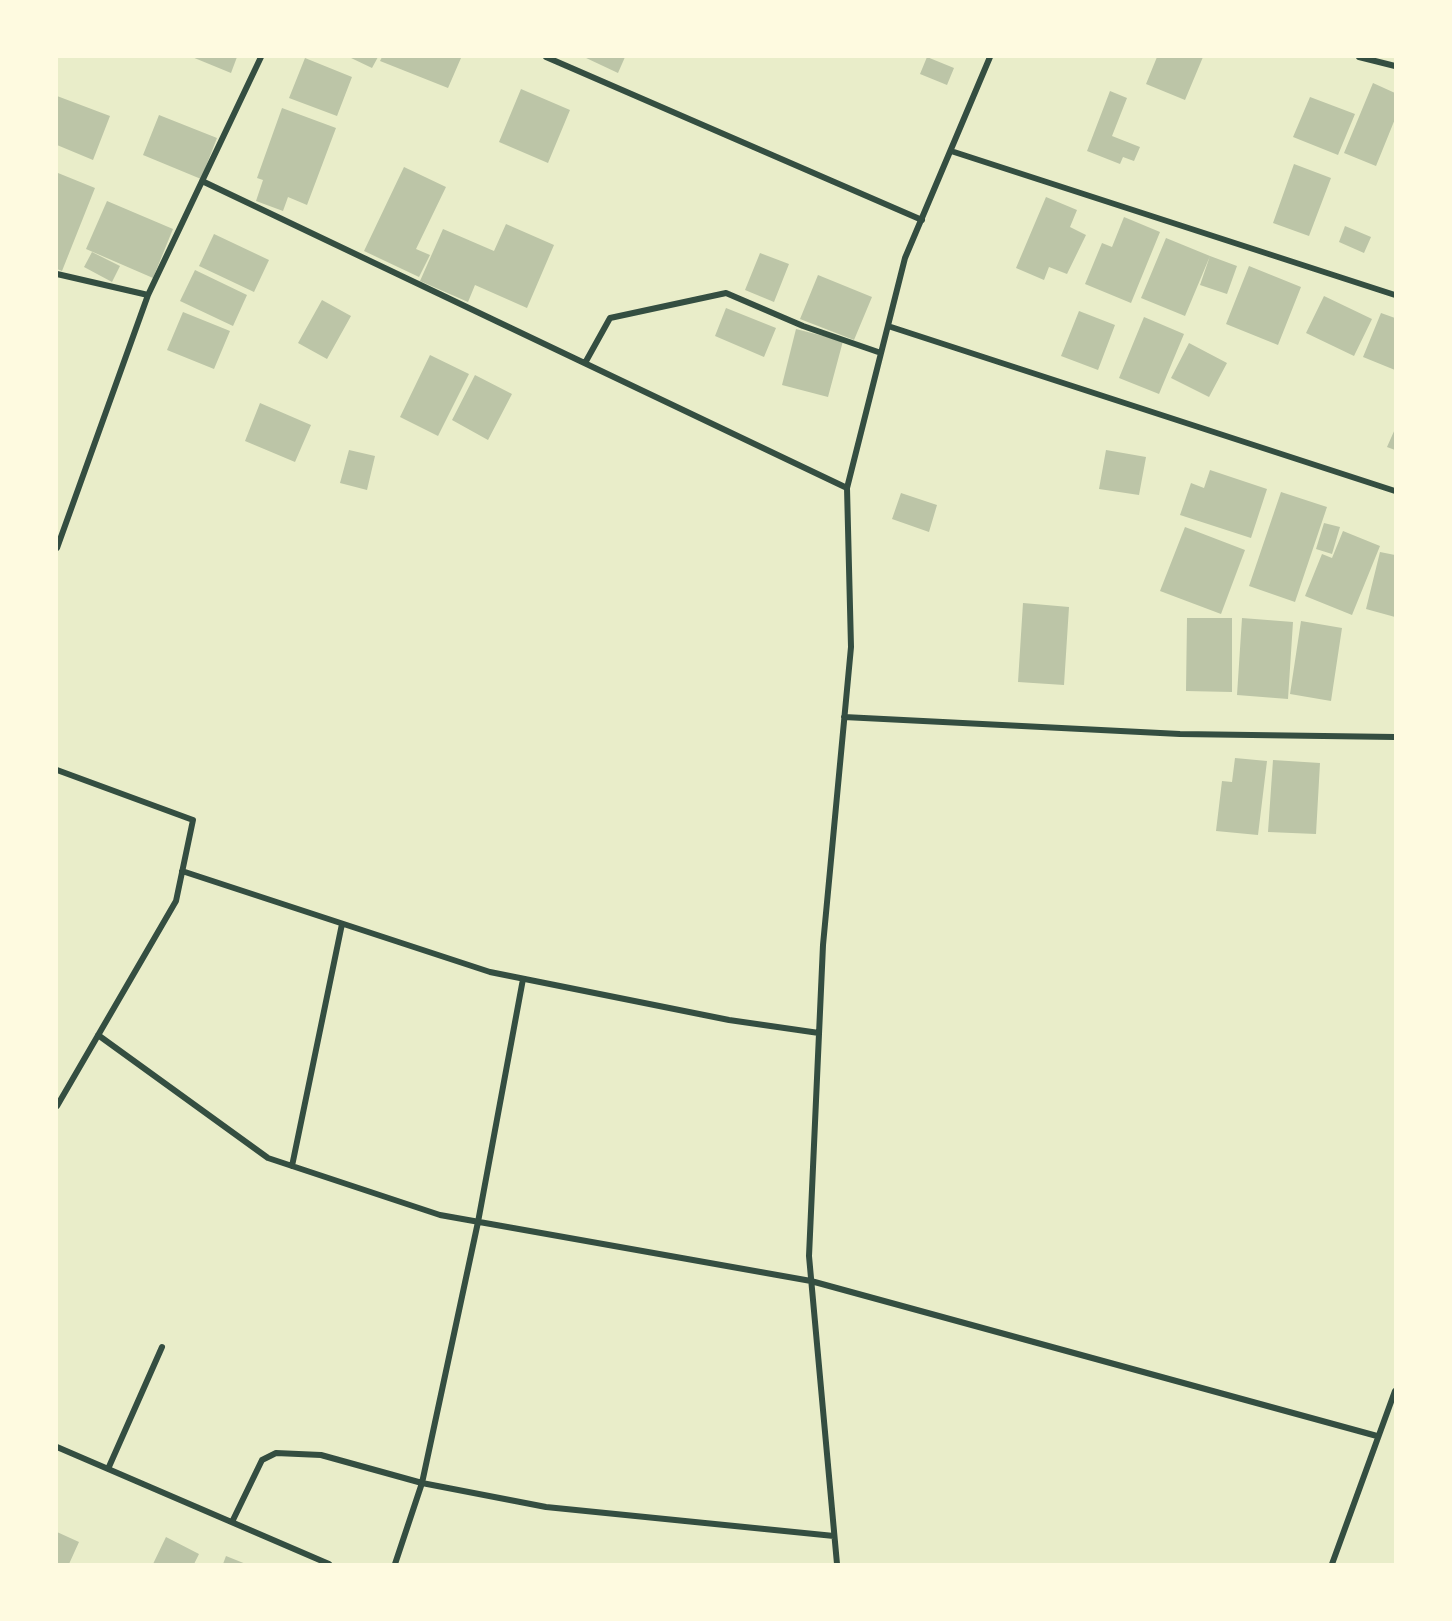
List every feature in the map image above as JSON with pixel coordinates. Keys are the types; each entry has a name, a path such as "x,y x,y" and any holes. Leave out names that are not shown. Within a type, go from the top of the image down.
{"street":[{"path":"57,548 148,295 261,57"},
{"path":"546,57 922,220"},
{"path":"837,1564 809,1256 823,945 851,647 847,489 905,258 990,57"},
{"path":"1359,57 1395,66"},
{"path":"951,151 1395,295"},
{"path":"202,181 847,489"},
{"path":"57,274 148,295"},
{"path":"585,363 610,318 726,293 803,326 881,353"},
{"path":"888,326 1395,491"},
{"path":"844,717 1180,734 1395,737"},
{"path":"57,770 193,820 176,901 57,1106"},
{"path":"182,871 490,972 729,1020 819,1033"},
{"path":"292,1166 342,924"},
{"path":"395,1564 422,1483 478,1222 524,979"},
{"path":"98,1035 268,1158 440,1215 811,1281 1377,1436"},
{"path":"108,1469 162,1347"},
{"path":"1332,1564 1395,1391"},
{"path":"57,1447 329,1564"},
{"path":"231,1522 262,1460 276,1453 321,1455 422,1483 546,1507 834,1536"}],"building":[{"path":"192,57 237,57 231,73"},
{"path":"349,57 378,57 372,68"},
{"path":"382,57 461,58 448,88 380,61"},
{"path":"584,57 625,57 618,73"},
{"path":"927,57 954,68 947,85 920,74"},
{"path":"1157,57 1203,57 1185,100 1146,84"},
{"path":"305,58 352,77 337,116 289,98"},
{"path":"1373,83 1395,93 1395,119 1376,166 1344,153"},
{"path":"521,89 570,110 548,163 499,142"},
{"path":"1110,91 1127,98 1112,136 1140,147 1134,161 1123,157 1120,164 1087,151"},
{"path":"57,96 110,116 93,160 57,145"},
{"path":"1310,97 1355,114 1338,155 1293,137"},
{"path":"282,108 336,128 307,205 288,197 283,211 256,201 263,180 257,178"},
{"path":"159,115 217,138 201,179 143,155"},
{"path":"1294,164 1331,178 1309,236 1273,223"},
{"path":"404,167 446,187 416,249 430,255 419,277 364,251"},
{"path":"58,173 95,188 62,271 57,269"},
{"path":"1046,197 1077,210 1070,227 1086,235 1067,274 1049,267 1044,280 1016,268"},
{"path":"107,201 173,229 153,278 86,249"},
{"path":"1124,217 1160,232 1131,303 1085,284 1102,243 1112,247"},
{"path":"506,224 554,245 527,308 475,285 468,302 420,281 443,229 494,251"},
{"path":"1345,226 1371,237 1364,253 1339,242"},
{"path":"214,234 269,260 254,292 199,266"},
{"path":"1166,238 1210,256 1185,316 1141,298"},
{"path":"92,252 120,266 112,282 84,267"},
{"path":"760,253 789,264 774,302 745,290"},
{"path":"1210,256 1237,266 1227,294 1200,285"},
{"path":"1249,266 1301,287 1278,345 1226,324"},
{"path":"195,270 247,295 233,326 180,301"},
{"path":"818,275 872,297 854,340 800,319"},
{"path":"1324,296 1372,319 1354,356 1306,333"},
{"path":"322,300 351,316 327,359 298,343"},
{"path":"726,308 776,328 764,357 715,336"},
{"path":"1079,311 1115,325 1098,370 1061,356"},
{"path":"183,312 230,331 214,369 167,350"},
{"path":"1381,313 1395,318 1395,370 1363,357"},
{"path":"1144,317 1184,334 1159,394 1119,378"},
{"path":"796,329 843,341 828,397 782,385"},
{"path":"1189,343 1227,363 1209,397 1171,378"},
{"path":"430,355 469,374 438,436 400,417"},
{"path":"475,375 512,394 488,440 452,420"},
{"path":"260,403 311,425 295,462 245,441"},
{"path":"1395,429 1395,450 1387,447"},
{"path":"349,450 375,456 367,490 340,483"},
{"path":"1106,450 1146,457 1139,495 1099,489"},
{"path":"1210,470 1267,489 1251,538 1180,515 1191,483 1204,488"},
{"path":"1281,492 1327,507 1295,602 1249,586"},
{"path":"901,493 937,505 929,532 892,519"},
{"path":"1324,523 1340,527 1332,554 1316,549"},
{"path":"1185,527 1245,550 1221,614 1160,591"},
{"path":"1343,531 1380,546 1352,615 1305,596 1322,554 1332,558"},
{"path":"1380,552 1395,555 1395,617 1366,609"},
{"path":"1023,603 1069,607 1064,685 1018,682"},
{"path":"1187,618 1232,618 1232,692 1186,691"},
{"path":"1242,618 1293,622 1288,699 1237,695"},
{"path":"1301,621 1342,628 1331,701 1290,694"},
{"path":"1235,758 1267,761 1258,835 1216,831 1222,781 1232,782"},
{"path":"1273,760 1320,763 1316,834 1268,832"},
{"path":"57,1532 79,1542 69,1564 57,1564"},
{"path":"166,1537 199,1554 194,1564 153,1564"},
{"path":"226,1556 246,1564 223,1564"}]}
